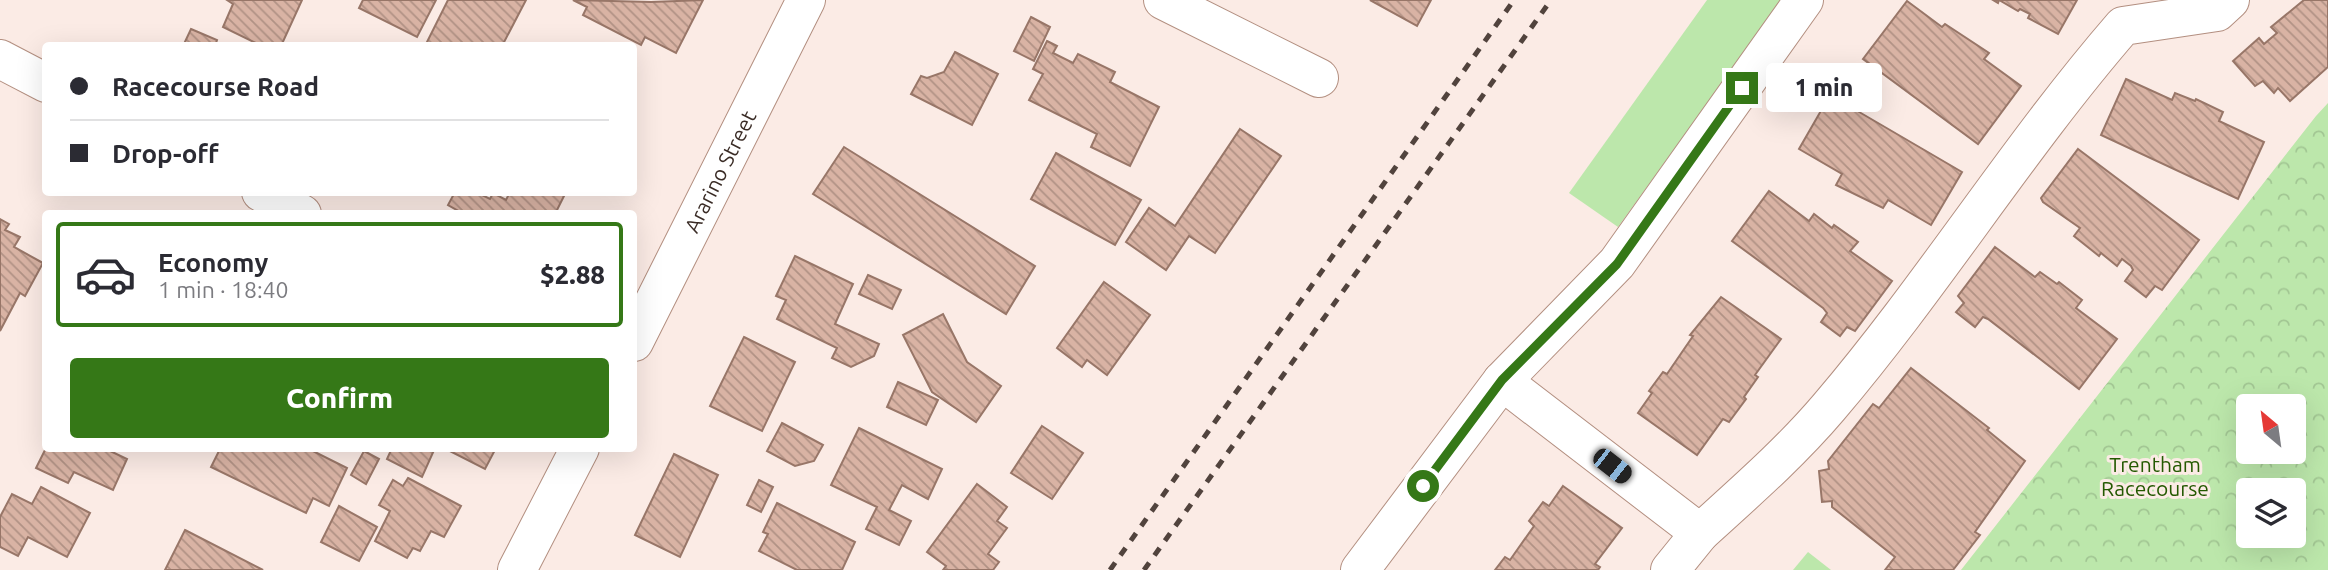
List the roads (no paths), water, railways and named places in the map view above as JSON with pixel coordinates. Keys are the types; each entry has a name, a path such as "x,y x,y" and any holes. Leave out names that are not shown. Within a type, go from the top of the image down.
{"street":[{"name":"Ararino Street","path":"637,336 806,0"},
{"path":"1163,0 1318,78"},
{"path":"1360,570 1502,380 1617,264 1804,0"},
{"path":"1670,570 1700,533 1767,472 1827,410 1910,308 2086,69 2122,13 2217,12 2230,0"},
{"path":"0,59 42,81"},
{"path":"268,196 295,210"},
{"path":"1502,380 1700,533"},
{"path":"517,570 578,452"}],"railway":[{"path":"1110,570 1514,0"},
{"path":"1144,570 1551,0"}],"park label":[{"name":"Trentham Racecourse","path":"2155,476"}]}
